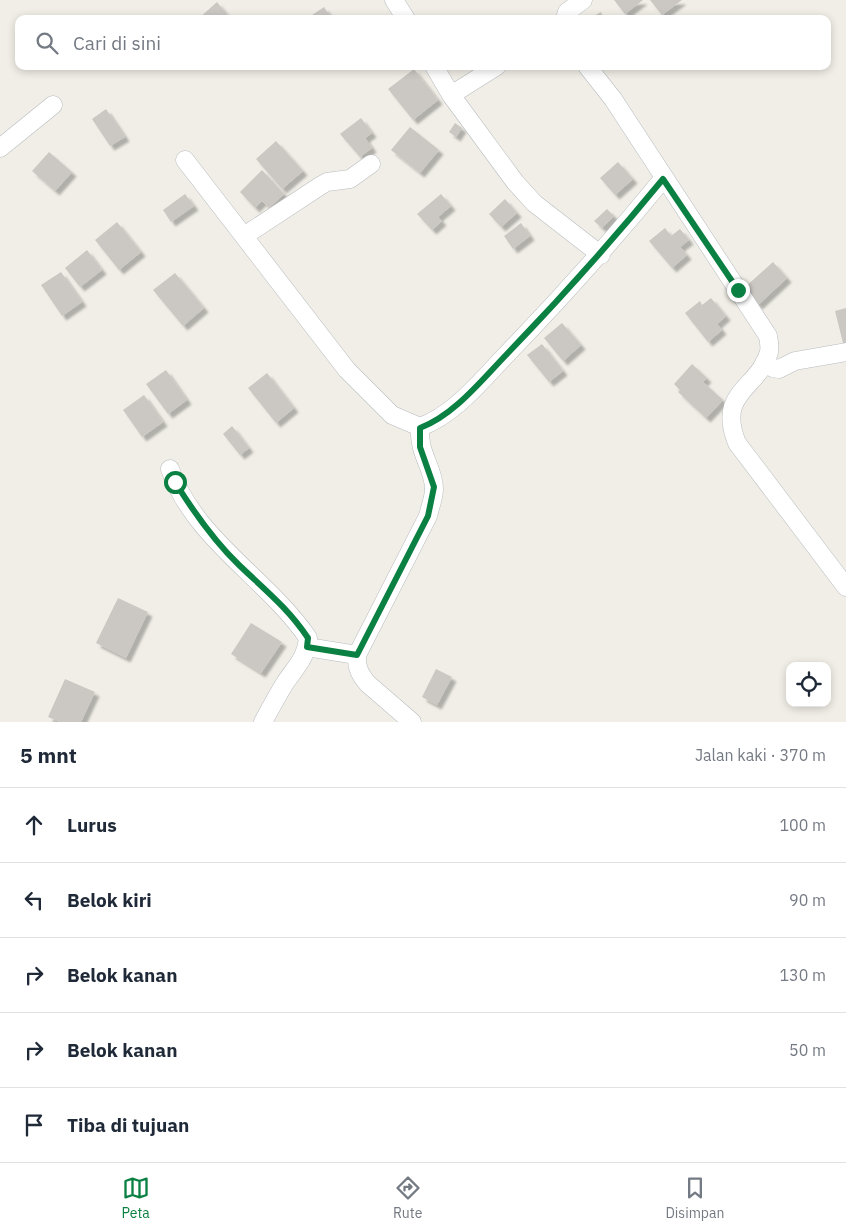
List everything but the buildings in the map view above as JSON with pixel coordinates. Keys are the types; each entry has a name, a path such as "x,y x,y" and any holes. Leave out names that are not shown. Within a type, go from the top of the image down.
{"street":[{"path":"394,0 403,15"},
{"path":"566,15 567,12 583,0"},
{"path":"436,70 451,95 534,203 601,255"},
{"path":"451,95 491,70"},
{"path":"590,70 613,99 663,179 768,336 770,350 764,363 738,397 730,416 731,428 737,443 846,587"},
{"path":"0,148 52,105"},
{"path":"185,160 347,370 392,414 420,428 435,422 457,404 601,255 663,179"},
{"path":"244,236 327,182 347,180 371,164"},
{"path":"764,363 779,369 795,361 846,352"},
{"path":"412,722 379,696 361,677 356,663 357,655 428,516 432,502 434,487 420,447 420,428"},
{"path":"170,469 187,503 213,535 237,563 288,610 308,638 307,647 263,722"},
{"path":"307,647 357,655"}],"route":[{"path":"175,482 187,503 237,563 288,610 308,638 307,647 357,655 428,516 434,495 432,479 420,447 420,428 435,422 457,404 500,362 601,255 663,179 738,290"}]}
